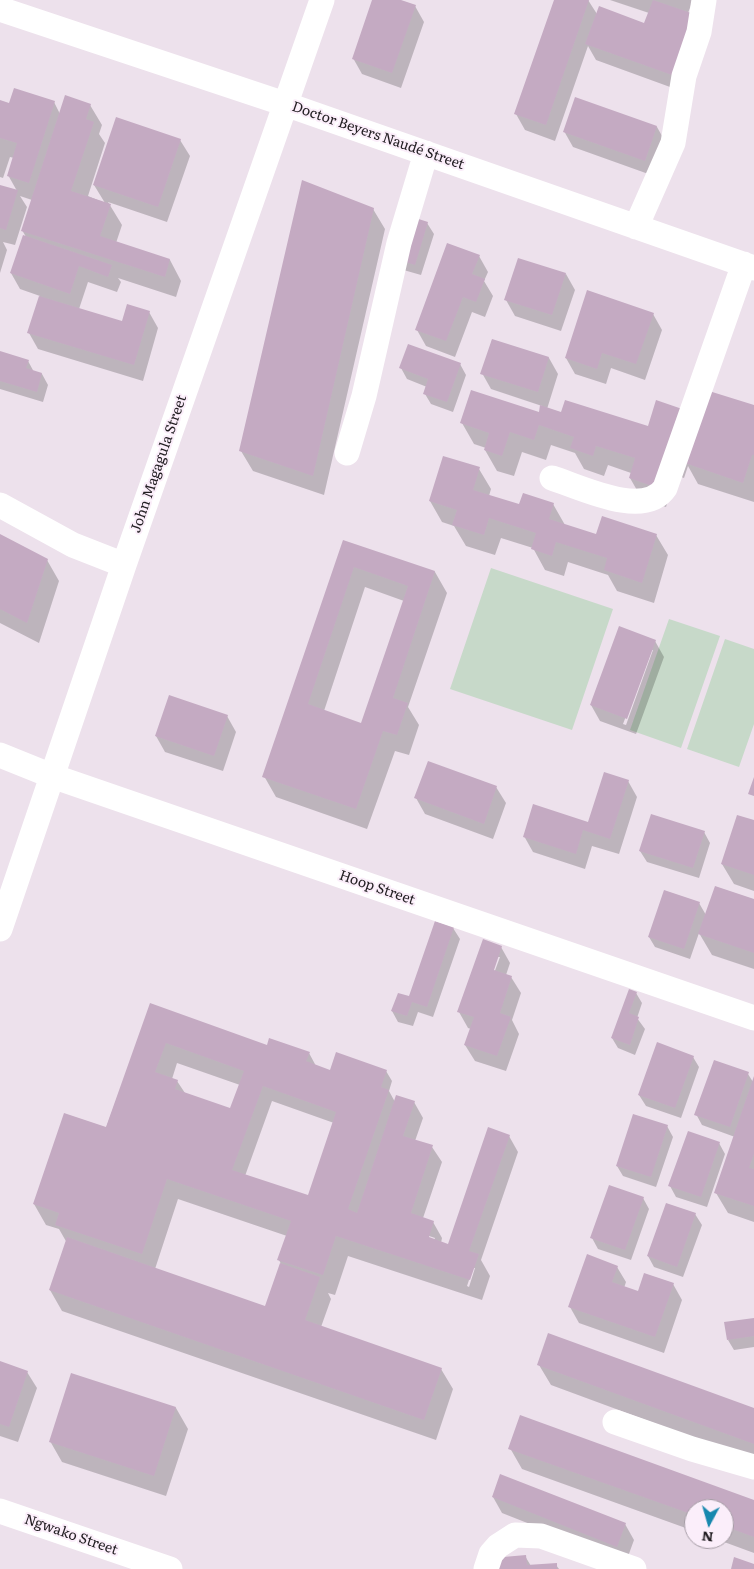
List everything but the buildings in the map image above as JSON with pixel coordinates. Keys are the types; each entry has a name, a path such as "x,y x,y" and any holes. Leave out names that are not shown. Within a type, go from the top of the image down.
{"street":[{"name":"John Magagula Street","path":"0,929 124,565 322,0"},
{"path":"636,226 673,143 684,76 699,32 704,0"},
{"name":"Doctor Beyers Naudé Street","path":"0,9 286,104 749,266"},
{"path":"347,453 364,396 399,243 426,153"},
{"path":"552,478 617,500 648,501 661,494 665,488 749,266"},
{"path":"0,505 73,545 124,565"},
{"name":"Hoop Street","path":"0,755 52,776 754,1018"},
{"path":"615,1422 692,1449 754,1467"},
{"name":"Ngwako Street","path":"0,1511 170,1569"},
{"path":"486,1569 491,1554 498,1546 515,1535 541,1536 634,1569"}],"green space":[{"path":"491,568 613,609 572,730 450,689"},
{"path":"669,619 720,636 681,748 630,730"},
{"path":"725,639 754,649 754,724 739,767 687,749"}]}
